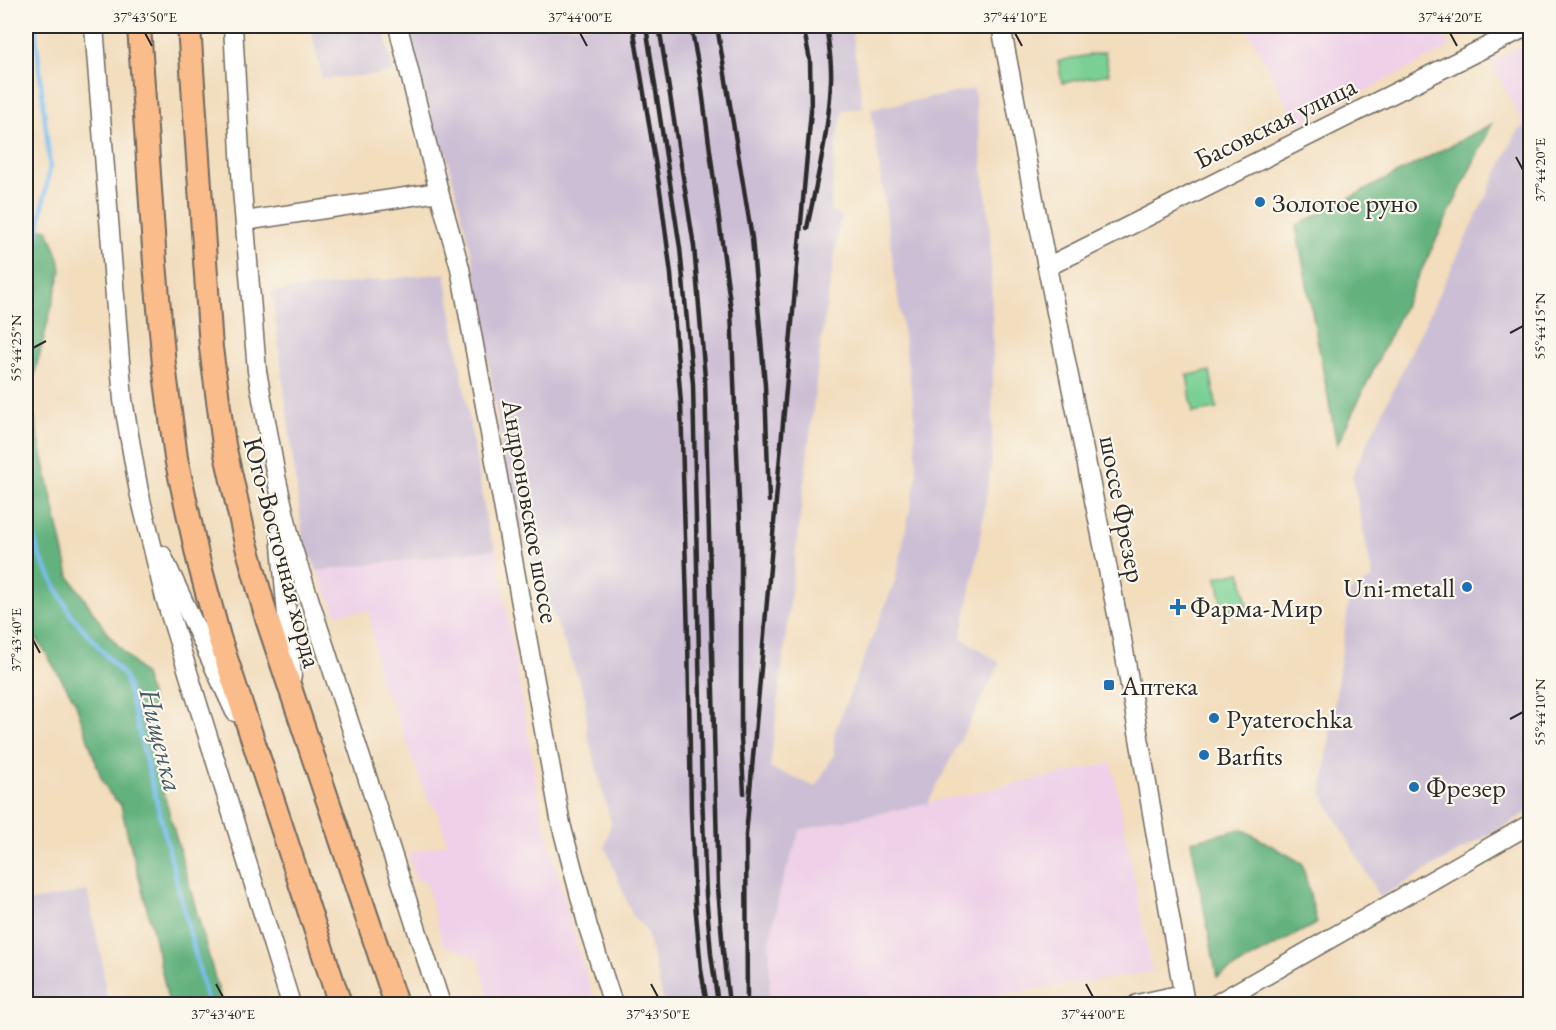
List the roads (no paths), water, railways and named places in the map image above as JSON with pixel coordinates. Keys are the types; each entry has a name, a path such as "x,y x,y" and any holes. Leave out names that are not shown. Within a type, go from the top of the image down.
{"main road":[{"path":"139,26 156,274 164,365 176,458 198,560 219,637 338,1000"},
{"name":"Юго-Восточная хорда","path":"189,26 211,348 224,445 267,620 396,1005"}],"street":[{"path":"94,26 123,400 143,512 165,598 291,1005"},
{"path":"98,75 103,26"},
{"path":"226,26 235,58"},
{"path":"233,26 244,221 256,371 276,476 292,546 441,1004"},
{"name":"Андроновское шоссе","path":"398,26 438,192 460,268 561,824 588,927 614,1005"},
{"name":"шоссе Фрезер","path":"1001,26 1122,639 1184,999"},
{"name":"Басовская улица","path":"1047,267 1528,26"},
{"path":"244,221 438,192"},
{"path":"276,476 294,701"},
{"path":"143,512 268,784"},
{"path":"1216,1005 1530,824"},
{"path":"1137,1005 1184,999"}],"waterway":[{"name":"Нищенка","path":"26,297 50,167 35,26"},
{"name":"Нищенка","path":"26,509 39,555 71,615 125,677 208,1004"}],"railway":[{"path":"633,26 671,274 681,404 691,812 695,902 701,970 707,1004"},
{"path":"646,26 680,248 693,384 706,894 718,1004"},
{"path":"659,26 694,246 705,378 718,887 729,1004"},
{"path":"691,26 700,75 731,310 741,547 741,738 744,793"},
{"path":"717,26 752,238 765,385 769,501"},
{"path":"747,1004 746,835 811,111 810,60 803,26"},
{"path":"807,228 822,155 830,100 831,67 826,26"}],"place":[{"name":"Золотое руно","path":"1260,202"},
{"name":"Uni-metall","path":"1467,587"},
{"name":"Фарма-Мир","path":"1178,607"},
{"name":"Аптека","path":"1109,685"},
{"name":"Pyaterochka","path":"1214,718"},
{"name":"Barfits","path":"1204,755"},
{"name":"Фрезер","path":"1414,787"}]}
